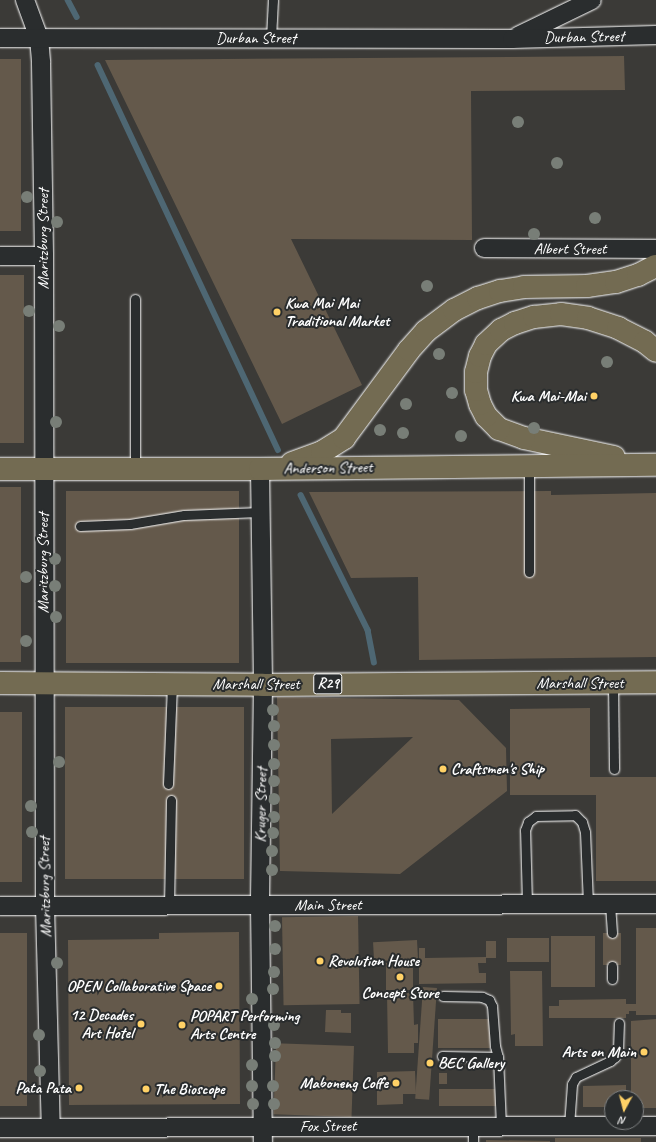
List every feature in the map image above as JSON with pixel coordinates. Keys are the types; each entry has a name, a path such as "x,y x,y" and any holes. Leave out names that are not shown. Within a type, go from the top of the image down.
{"main road":[{"path":"268,469 322,452 344,438 409,350 426,331 454,310 478,298 500,291 524,287 587,286 616,282 638,276 656,266"},
{"path":"652,465 524,438 499,429 486,416 480,404 476,390 476,372 480,356 486,344 501,330 534,316 561,314 588,318 618,328 645,342 656,351"},
{"name":"Anderson Street","path":"0,469 268,469 652,465"},
{"name":"Marshall Street","path":"0,683 263,684 656,682"}],"street":[{"name":"Maritzburg Street","path":"25,0 39,38 44,256 42,470 44,906 51,1128"},
{"name":"Durban Street","path":"512,39 592,0"},
{"name":"Durban Street","path":"0,38 512,39 656,35"},
{"name":"Albert Street","path":"484,248 656,249"},
{"path":"0,256 44,256"},
{"name":"Kruger Street","path":"262,1134 260,905 263,684 260,512 268,469"},
{"name":"Main Street","path":"0,906 656,904"},
{"name":"Fox Street","path":"0,1128 262,1134 473,1134 501,1126 656,1126"}],"lane":[{"path":"271,38 273,0"},
{"path":"135,298 135,469"},
{"path":"529,466 529,572"},
{"path":"80,526 130,524 184,515 260,512"},
{"path":"613,683 614,769"},
{"path":"168,784 172,684"},
{"path":"169,905 172,800"},
{"path":"527,904 525,830 528,822 536,816 575,815 582,822 585,832 588,904"},
{"path":"610,904 612,933"},
{"path":"612,966 612,979"},
{"path":"443,996 482,997 489,1000 492,1006 495,1046 498,1057 501,1126"},
{"path":"569,1126 572,1084 576,1077 615,1057 618,1050 619,1023"},
{"path":"442,1056 498,1057"}],"building":[{"name":"Kwa Mai Mai Traditional Market","path":"624,56 625,90 471,91 472,240 291,239 362,385 282,424 105,60"},
{"path":"0,59 21,59 21,231 0,231"},
{"path":"0,275 24,275 24,443 0,443"},
{"path":"0,487 21,487 21,662 0,662"},
{"path":"66,491 239,491 239,663 66,663"},
{"path":"551,491 551,495 656,493 656,657 419,660 418,577 351,578 309,492"},
{"name":"Craftsmen's Ship","path":"277,697 459,700 506,748 507,791 400,874 280,871","holes":["413,737 332,814 331,739"]},
{"path":"65,707 244,707 244,879 65,879"},
{"path":"590,708 590,777 656,777 656,881 596,881 596,795 510,795 510,709"},
{"path":"0,712 22,712 22,882 0,882"},
{"name":"Revolution House","path":"358,916 360,1004 284,1005 282,917"},
{"path":"636,928 656,928 656,1015 636,1015"},
{"path":"239,932 240,1104 69,1105 68,940 159,939 159,933"},
{"path":"0,933 27,933 27,1106 0,1106"},
{"path":"603,933 621,933 621,965 603,965"},
{"path":"551,936 595,936 595,987 551,987"},
{"path":"507,938 549,938 549,962 507,962"},
{"path":"417,940 418,959 374,961 373,942"},
{"path":"486,941 496,941 496,958 486,958"},
{"path":"419,948 425,948 425,958 486,957 486,963 478,963 479,973 486,973 486,983 419,984"},
{"name":"Concept Store","path":"386,963 413,963 413,990 386,990"},
{"path":"510,971 542,971 543,1046 515,1046 515,1034 511,1035"},
{"name":"BEC Gallery","path":"423,987 437,988 429,1100 415,1099"},
{"path":"387,993 413,993 414,1025 418,1024 418,1043 414,1043 414,1053 388,1053"},
{"path":"626,999 626,1004 636,1004 636,1011 629,1011 629,1014 626,1014 626,1018 549,1018 549,1006 559,1006 559,1000"},
{"path":"326,1010 341,1010 341,1013 351,1013 351,1033 325,1032"},
{"path":"438,1019 490,1019 490,1048 438,1048"},
{"name":"Arts on Main","path":"656,1019 656,1108 644,1108 644,1090 631,1090 631,1021"},
{"path":"276,1043 354,1046 352,1117 274,1114"},
{"name":"Maboneng Coffe","path":"415,1071 416,1094 403,1094 403,1104 377,1105 377,1072"},
{"path":"439,1073 447,1073 447,1084 439,1084"},
{"path":"626,1085 626,1090 604,1090 604,1107 583,1107 583,1086"},
{"path":"439,1089 497,1089 497,1106 439,1106"},
{"path":"555,1138 641,1138 641,1142 555,1142"},
{"path":"486,1140 550,1141 550,1142 486,1142"}],"waterway":[{"path":"68,0 77,17"},
{"path":"98,65 278,450"},
{"path":"301,495 368,630 374,662"}],"place":[{"name":"Kwa Mai Mai Traditional Market","path":"277,312"},
{"name":"Kwa Mai-Mai","path":"594,396"},
{"name":"Craftsmen's Ship","path":"443,769"},
{"name":"Revolution House","path":"320,961"},
{"name":"Concept Store","path":"400,977"},
{"name":"OPEN Collaborative Space","path":"219,986"},
{"name":"12 Decades Art Hotel","path":"141,1024"},
{"name":"POPART Performing Arts Centre","path":"182,1025"},
{"name":"Arts on Main","path":"644,1052"},
{"name":"BEC Gallery","path":"430,1063"},
{"name":"Maboneng Coffe","path":"396,1083"},
{"name":"Pata Pata","path":"79,1088"},
{"name":"The Bioscope","path":"146,1089"}]}
